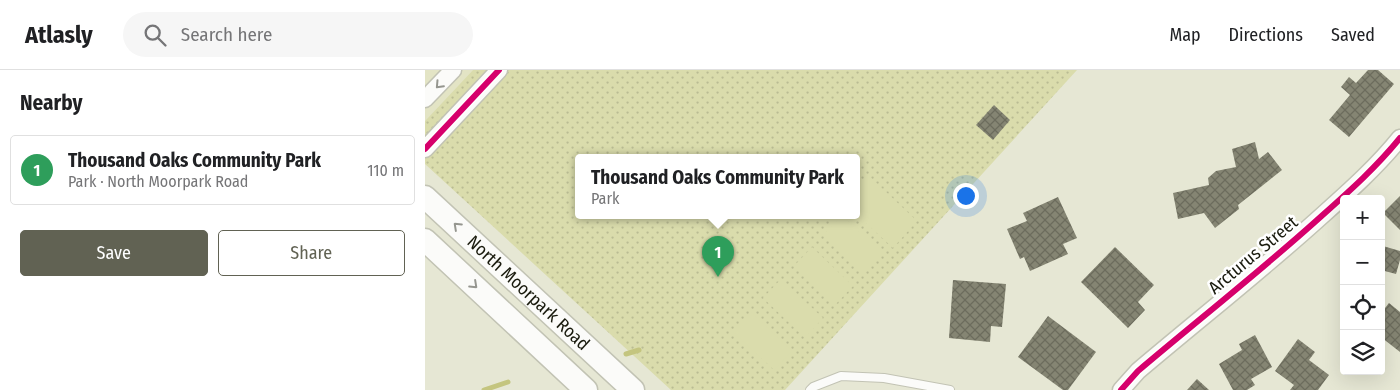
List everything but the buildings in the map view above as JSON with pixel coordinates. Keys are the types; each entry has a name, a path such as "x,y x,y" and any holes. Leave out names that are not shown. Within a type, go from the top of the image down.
{"main road":[{"name":"North Moorpark Road","path":"425,196 633,390"},
{"name":"North Moorpark Road","path":"425,240 586,390"}],"street":[{"path":"425,99 453,70"},
{"path":"425,148 499,70"},
{"name":"Arcturus Street","path":"1121,390 1138,371 1270,262 1339,200 1385,156 1400,138"}],"lane":[{"path":"810,390 841,376 884,378 951,390"}],"shaded area":[{"path":"425,70 473,70 425,121"},
{"path":"473,70 1077,70 785,390 671,390 425,164 425,121"},
{"path":"868,175 917,221 893,248 860,218 860,184"},
{"path":"838,219 846,219 883,254 865,273 824,234"},
{"path":"812,247 853,286 835,305 794,266"},
{"path":"781,279 823,318 805,338 763,298"},
{"path":"751,312 792,351 774,370 732,331"}],"waterway":[{"path":"626,354 639,350"},
{"path":"484,390 508,382"}],"cycle path":[{"path":"425,149 499,70"},
{"path":"1121,390 1138,371 1338,201 1370,171 1400,138"}],"place":[{"name":"Thousand Oaks Community Park","path":"718,277"}]}
